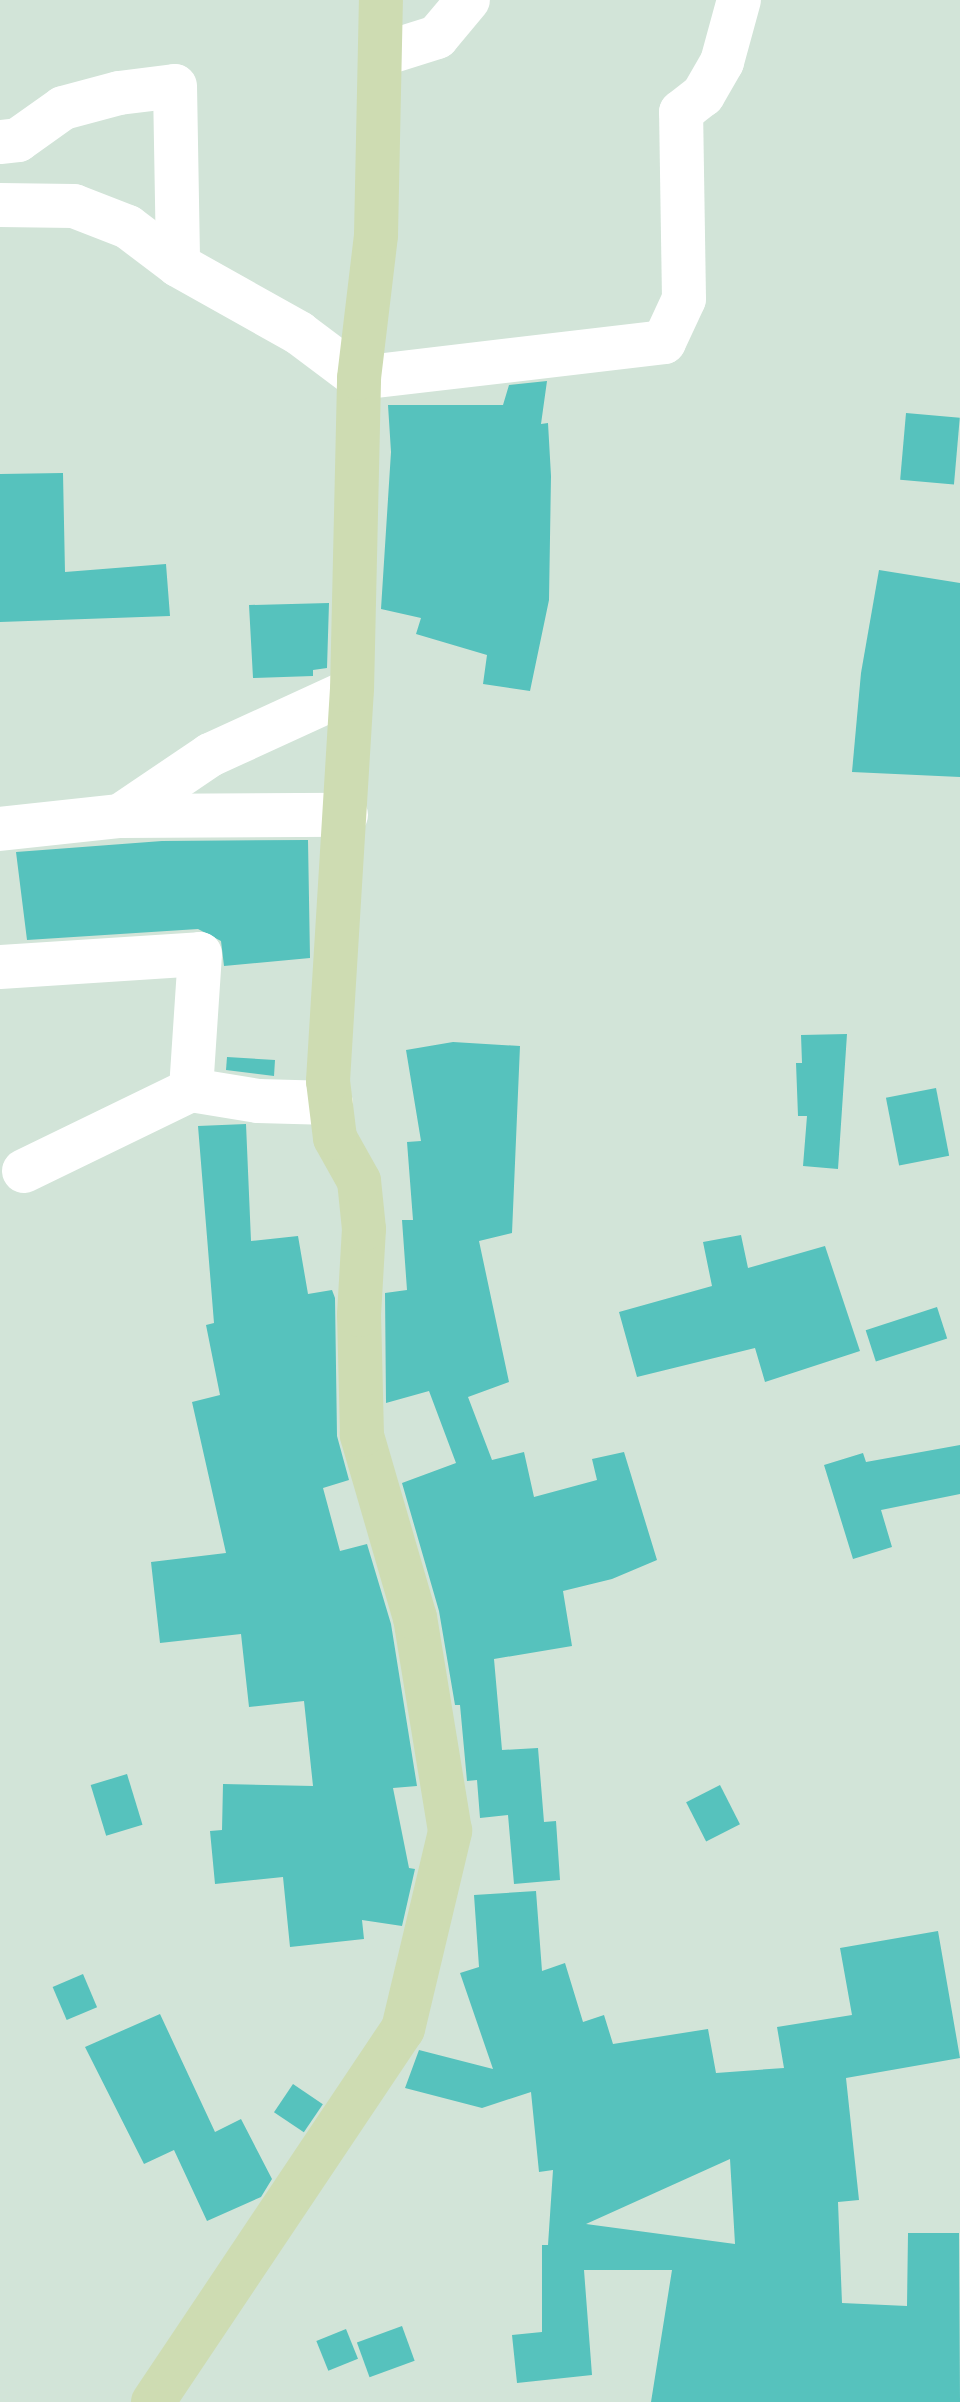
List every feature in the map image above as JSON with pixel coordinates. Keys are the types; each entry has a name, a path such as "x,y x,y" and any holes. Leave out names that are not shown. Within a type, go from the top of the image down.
{"main road":[{"path":"153,2402 403,2029 450,1831 415,1618 362,1435 359,1315 364,1229 359,1181 335,1138 331,1103 352,690 359,378 376,235 381,0"}],"street":[{"path":"380,55 437,37 468,0"},
{"path":"0,205 74,206 128,227 178,265 299,333 359,378 664,342 684,299 681,112 703,95 722,62 739,0"},
{"path":"0,142 18,140 63,108 119,93 175,86 178,265"},
{"path":"120,816 210,755 352,690"},
{"path":"0,829 120,816 346,815"},
{"path":"0,967 200,954 191,1090"},
{"path":"24,1171 191,1090 258,1101 331,1103"}],"building":[{"path":"547,381 541,424 548,423 551,476 549,600 530,691 483,684 487,655 416,634 421,618 381,609 391,452 388,405 503,405 509,385"},
{"path":"906,413 960,418 954,484 900,480"},
{"path":"63,473 65,572 166,564 170,616 0,622 0,474"},
{"path":"879,570 960,583 960,777 852,772 861,673"},
{"path":"329,603 327,668 313,670 313,676 253,678 249,605"},
{"path":"308,840 310,958 224,966 221,941 198,929 27,940 16,852 162,841"},
{"path":"847,1034 838,1169 803,1166 807,1116 798,1116 796,1063 802,1063 801,1035"},
{"path":"453,1042 520,1046 512,1233 479,1241 509,1382 468,1397 492,1460 524,1452 534,1497 597,1480 592,1459 624,1452 657,1560 612,1579 563,1591 572,1646 494,1659 502,1750 538,1748 544,1822 556,1821 560,1880 514,1884 508,1815 480,1818 477,1780 467,1781 460,1705 455,1705 439,1611 402,1483 456,1463 429,1391 386,1403 385,1293 407,1290 402,1220 413,1220 407,1142 421,1141 406,1050"},
{"path":"227,1057 275,1060 274,1076 226,1070"},
{"path":"936,1088 949,1156 899,1165 886,1098"},
{"path":"246,1124 251,1241 298,1236 308,1294 332,1290 335,1298 337,1436 349,1480 323,1488 340,1551 367,1544 391,1624 417,1786 393,1788 409,1868 415,1869 402,1926 362,1920 364,1939 290,1947 283,1877 215,1884 210,1831 222,1830 223,1784 313,1786 304,1701 249,1707 241,1634 160,1643 151,1562 226,1553 192,1402 220,1395 206,1325 214,1323 198,1126"},
{"path":"741,1235 748,1268 825,1246 860,1351 765,1382 755,1348 637,1377 619,1312 712,1286 703,1242"},
{"path":"937,1307 947,1338 876,1362 866,1330"},
{"path":"960,1445 960,1494 881,1510 892,1547 853,1559 824,1465 863,1453 866,1462"},
{"path":"127,1774 142,1825 106,1836 91,1785"},
{"path":"720,1785 740,1824 706,1841 686,1802"},
{"path":"536,1891 542,1971 565,1963 583,2022 604,2015 613,2044 708,2029 716,2073 784,2068 777,2027 852,2015 840,1948 938,1931 960,2058 846,2078 859,2200 838,2202 842,2303 907,2306 908,2233 959,2233 960,2402 651,2402 672,2270 584,2270 592,2375 517,2383 512,2335 542,2332 542,2245 548,2245 553,2170 539,2172 531,2092 482,2108 405,2088 419,2050 493,2069 460,1973 479,1967 474,1895","holes":["730,2159 735,2244 586,2224"]},
{"path":"83,1974 97,2007 67,2020 53,1987"},
{"path":"160,2014 215,2132 241,2119 272,2179 261,2197 207,2221 174,2150 144,2164 85,2047"},
{"path":"293,2084 323,2104 304,2132 274,2112"},
{"path":"402,2326 415,2361 370,2377 357,2342"},
{"path":"346,2329 358,2359 328,2371 316,2341"}]}
